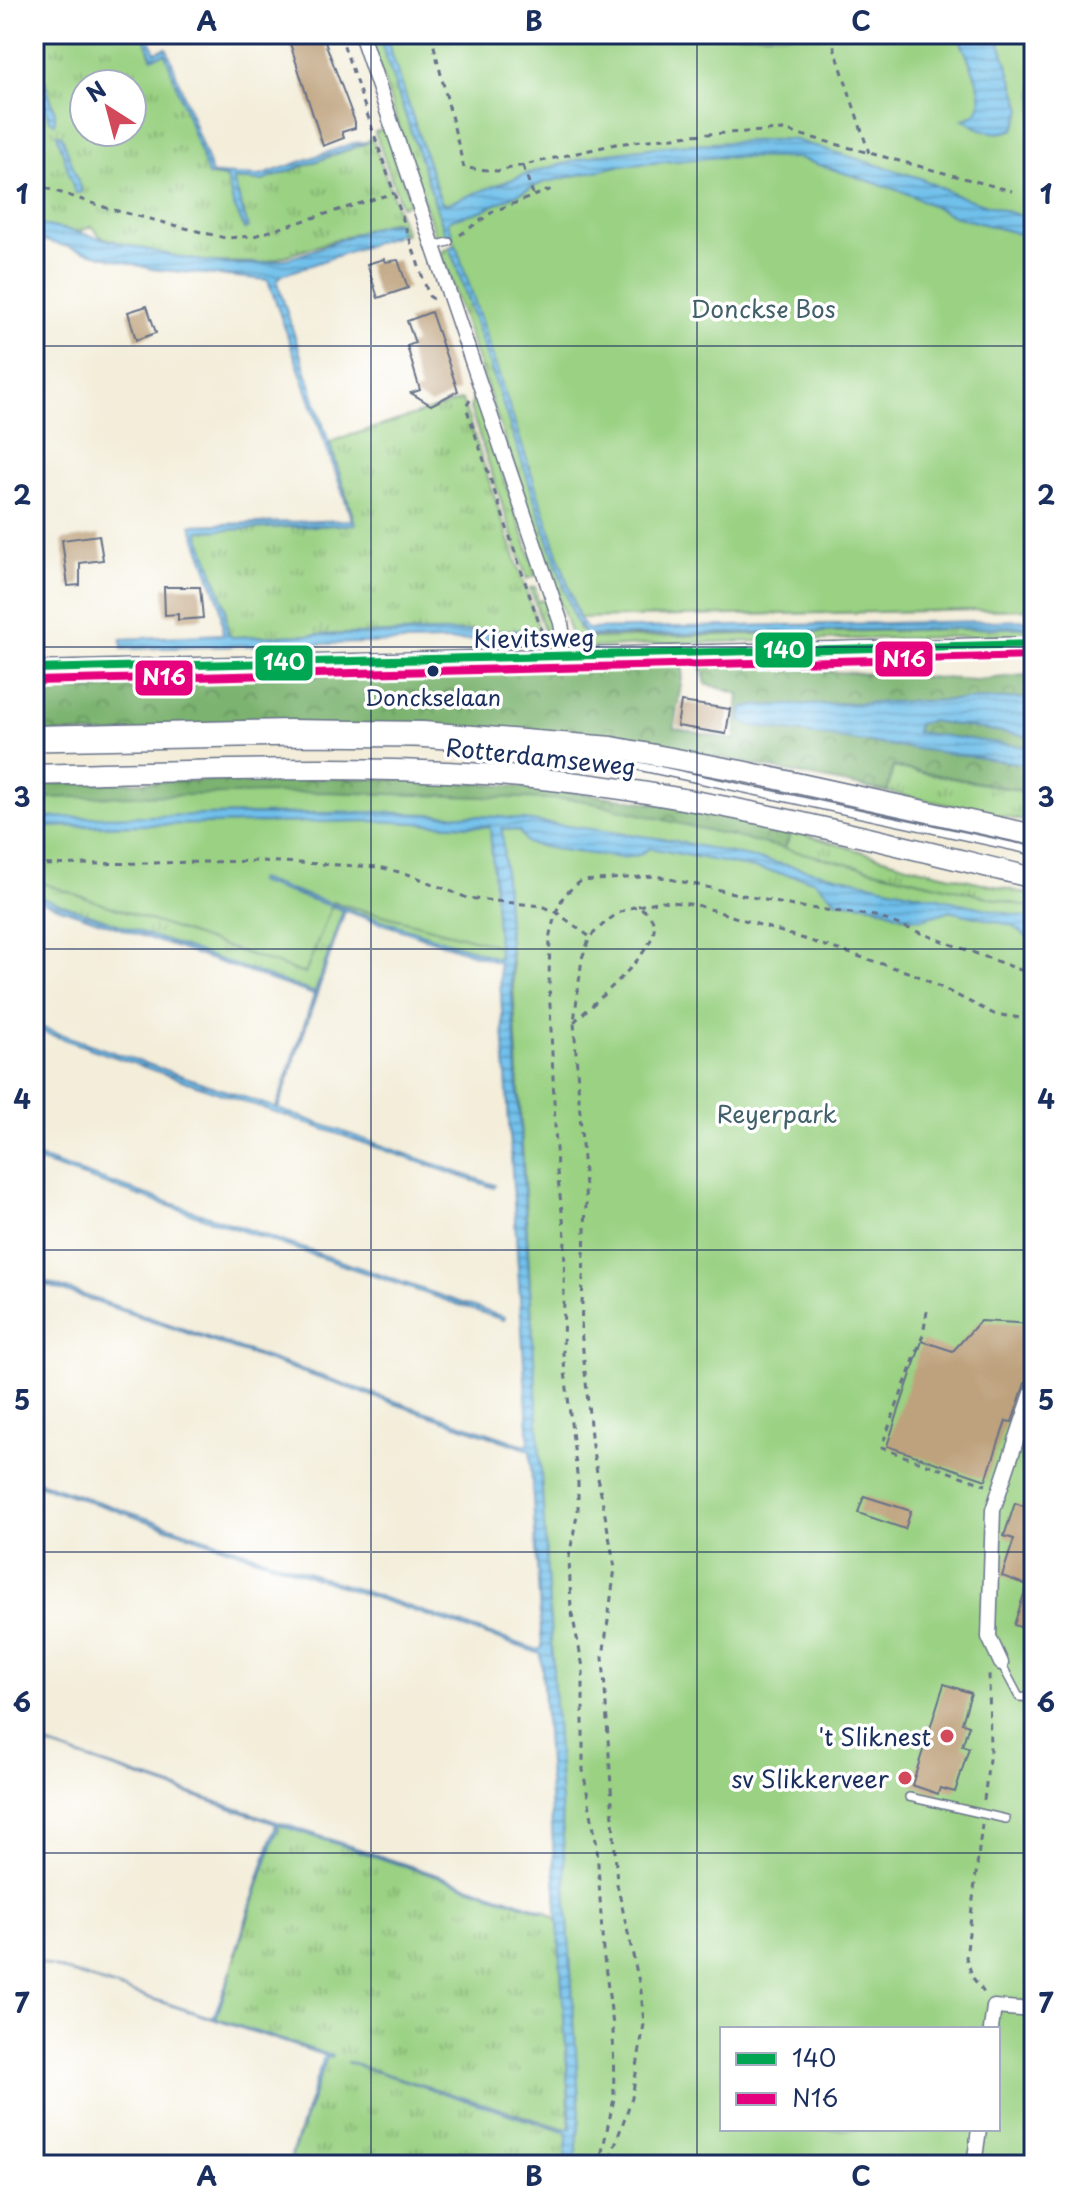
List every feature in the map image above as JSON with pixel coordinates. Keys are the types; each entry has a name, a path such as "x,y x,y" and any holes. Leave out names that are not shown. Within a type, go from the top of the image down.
{"main road":[{"name":"Rotterdamseweg","path":"34,736 289,730 423,732 612,747 741,771 1034,835"},
{"name":"Rotterdamseweg","path":"34,775 447,771 544,779 742,811 1034,878"}],"street":[{"path":"361,34 561,623 566,658"},
{"name":"Kievitsweg","path":"34,669 539,659 1034,644"},
{"path":"1001,1663 989,1637 993,1510 1034,1387"},
{"path":"991,2027 994,2007 1034,2010"},
{"path":"974,2165 979,2131"}],"lane":[{"path":"433,246 449,242"},
{"name":"Rotterdamseweg","path":"34,747 401,743 521,751 615,761 730,783 1034,851"},
{"path":"1001,1663 1019,1697 1034,1698"},
{"path":"909,1797 1006,1819"}],"path":[{"path":"340,34 429,296 439,302"},
{"path":"431,34 464,168 498,171 523,168 616,144 690,135 783,130 1012,191"},
{"path":"830,34 869,153"},
{"path":"523,168 532,193"},
{"path":"34,184 110,209 225,238 254,236 394,193"},
{"path":"449,242 494,211 532,193 552,189"},
{"path":"471,398 466,407 541,629 539,659"},
{"path":"34,865 331,863 379,867 411,875 467,898 556,912 590,937"},
{"path":"599,2165 614,2099 613,2025 603,1951 597,1846 583,1770 583,1667 571,1609 569,1557 578,1510 578,1483 563,1354 565,1235 557,1172 549,982 550,934 556,912 564,895 581,881 656,876 793,906 875,916 1034,975"},
{"path":"612,2165 612,2153 632,2098 644,2024 641,1991 621,1913 615,1854 603,1657 615,1568 586,1396 580,1290 586,1205 574,1022 582,958 590,937 607,920 638,906 662,901 697,905 914,974 994,1014 1034,1020"},
{"path":"574,1022 652,940 654,925 649,914 638,906"},
{"path":"927,1311 923,1335 881,1448 999,1490"}],"green space":[{"path":"34,34 143,34 151,57 165,53 211,176 227,178 244,229 248,227 232,179 262,181 365,144 372,137 406,234 400,234 395,221 263,263 205,262 164,255 101,237 92,226 79,232 34,224 34,74 43,98 55,112 34,49"},
{"path":"368,34 378,34 447,238 442,240 436,237"},
{"name":"Donckse Bos","path":"385,34 1028,34 1034,69 1034,609 579,618"},
{"path":"386,128 411,203 401,206 375,132"},
{"path":"450,247 579,629 593,638 1034,627 1034,635 676,643 576,649 441,252"},
{"path":"475,394 537,575 527,579 470,408"},
{"path":"462,400 539,629 538,636 532,635 530,630 232,637 228,634 225,605 197,531 355,524 330,442"},
{"path":"535,587 538,602 545,599 555,632 548,650 542,650 544,630 530,588"},
{"path":"701,664 976,680 1034,674 1034,698 756,706 741,721 1033,765 1034,793 893,767 887,792 696,753 34,732 34,694 274,675 356,676 684,665 674,728 735,740 739,694 706,684"},
{"path":"931,721 1034,737 1034,748 916,733 918,724"},
{"path":"892,767 1034,793 1034,823 887,792"},
{"path":"346,778 458,782 570,792 682,808 792,831 779,862 34,818 34,784"},
{"name":"Reyerpark","path":"322,792 580,800 1034,908 1034,2165 571,2165 577,2121 511,949 333,902 305,974 34,880 34,818 43,798"},
{"path":"792,831 921,869 1034,895 1034,919 779,862"},
{"path":"297,865 396,875 490,905 491,909 497,907 500,959 257,881 241,871 35,875 298,962 318,902 343,910 315,993 34,895 34,869"},
{"path":"278,1824 548,1913 560,1921 570,2130 347,2062 568,2133 564,2165 288,2165 327,2057 332,2058 216,2019"}],"water":[{"path":"143,34 148,34 155,52 166,48 168,51 212,174 260,176 354,143 368,142 262,181 233,179 248,227 245,229 233,204 227,178 208,175 165,53 152,58"},
{"path":"378,34 385,34 441,202 446,204 529,173 600,154 675,145 791,139 920,178 956,195 1034,220 1034,238 954,216 906,193 798,158 719,157 618,166 542,183 481,211 452,219 448,222 453,236 447,238"},
{"path":"958,34 997,34 1022,109 1014,129 987,131 963,119 974,115 980,106 980,96 978,83"},
{"path":"34,49 55,112 55,123 50,120 34,74"},
{"path":"57,134 62,136 82,192 75,193"},
{"path":"397,222 400,234 282,275 277,281 355,524 198,531 225,605 228,634 232,637 531,630 532,635 524,639 122,649 121,639 223,634 220,604 191,525 352,520 268,280 152,269 34,238 34,224 204,261 262,263 297,256"},
{"path":"456,245 579,618 587,629 1034,620 1034,627 586,636 575,620 450,247"},
{"path":"1034,698 1034,737 931,721 918,724 916,732 1034,748 1033,765 752,726 741,721 743,707"},
{"path":"377,812 501,817 671,840 1034,919 1034,942 1011,925 949,911 922,919 905,917 873,905 837,901 814,880 650,848 639,855 622,858 553,849 527,843 519,831 502,828 580,2117 575,2165 564,2165 568,2133 347,2062 563,2129 571,2128 541,1654 34,1483 34,1480 538,1650 542,1648 530,1450 34,1281 34,1278 524,1445 529,1443 499,963 345,911 278,1109 495,1185 494,1188 34,1029 34,1025 276,1108 314,995 34,899 34,895 315,993 343,910 257,882 258,879 499,959 490,827 376,821 34,827 34,818"},
{"path":"34,1156 504,1317 503,1320 34,1160"},
{"path":"34,1741 546,1911 279,1825 235,1955 276,1824"},
{"path":"34,1961 213,2018 231,1972 216,2019 333,2056 327,2057 288,2165 324,2055"}],"building":[{"path":"287,34 322,34 355,122 355,128 342,132 344,138 323,146"},
{"path":"384,259 385,262 398,260 408,288 378,298 367,264"},
{"path":"147,306 156,333 136,340 128,312"},
{"path":"431,312 458,391 431,405 411,393 420,390 407,346 415,343 407,321"},
{"path":"99,535 103,560 80,563 80,585 68,586 62,540"},
{"path":"164,587 200,587 203,618 178,620 178,614 165,615"},
{"path":"681,702 730,709 726,734 677,726"},
{"path":"980,1321 1034,1324 1034,1377 1025,1383 1012,1422 1006,1421 986,1480 887,1446 922,1341 953,1351"},
{"path":"864,1496 911,1511 905,1529 858,1513"},
{"path":"1015,1503 1034,1510 1034,1632 1014,1625 1027,1585 1002,1576 1014,1539 1004,1536"},
{"name":"'t Sliknest","path":"944,1684 971,1693 962,1723 969,1725 962,1746 969,1748 955,1792 940,1788 938,1794 912,1785"}],"transit line":[{"name":"140","path":"34,669 1034,644"},
{"name":"N16","path":"34,681 1034,656"}],"place":[{"name":"Donckselaan","path":"433,671"},
{"name":"'t Sliknest","path":"947,1736"},
{"name":"sv Slikkerveer","path":"905,1778"}]}
